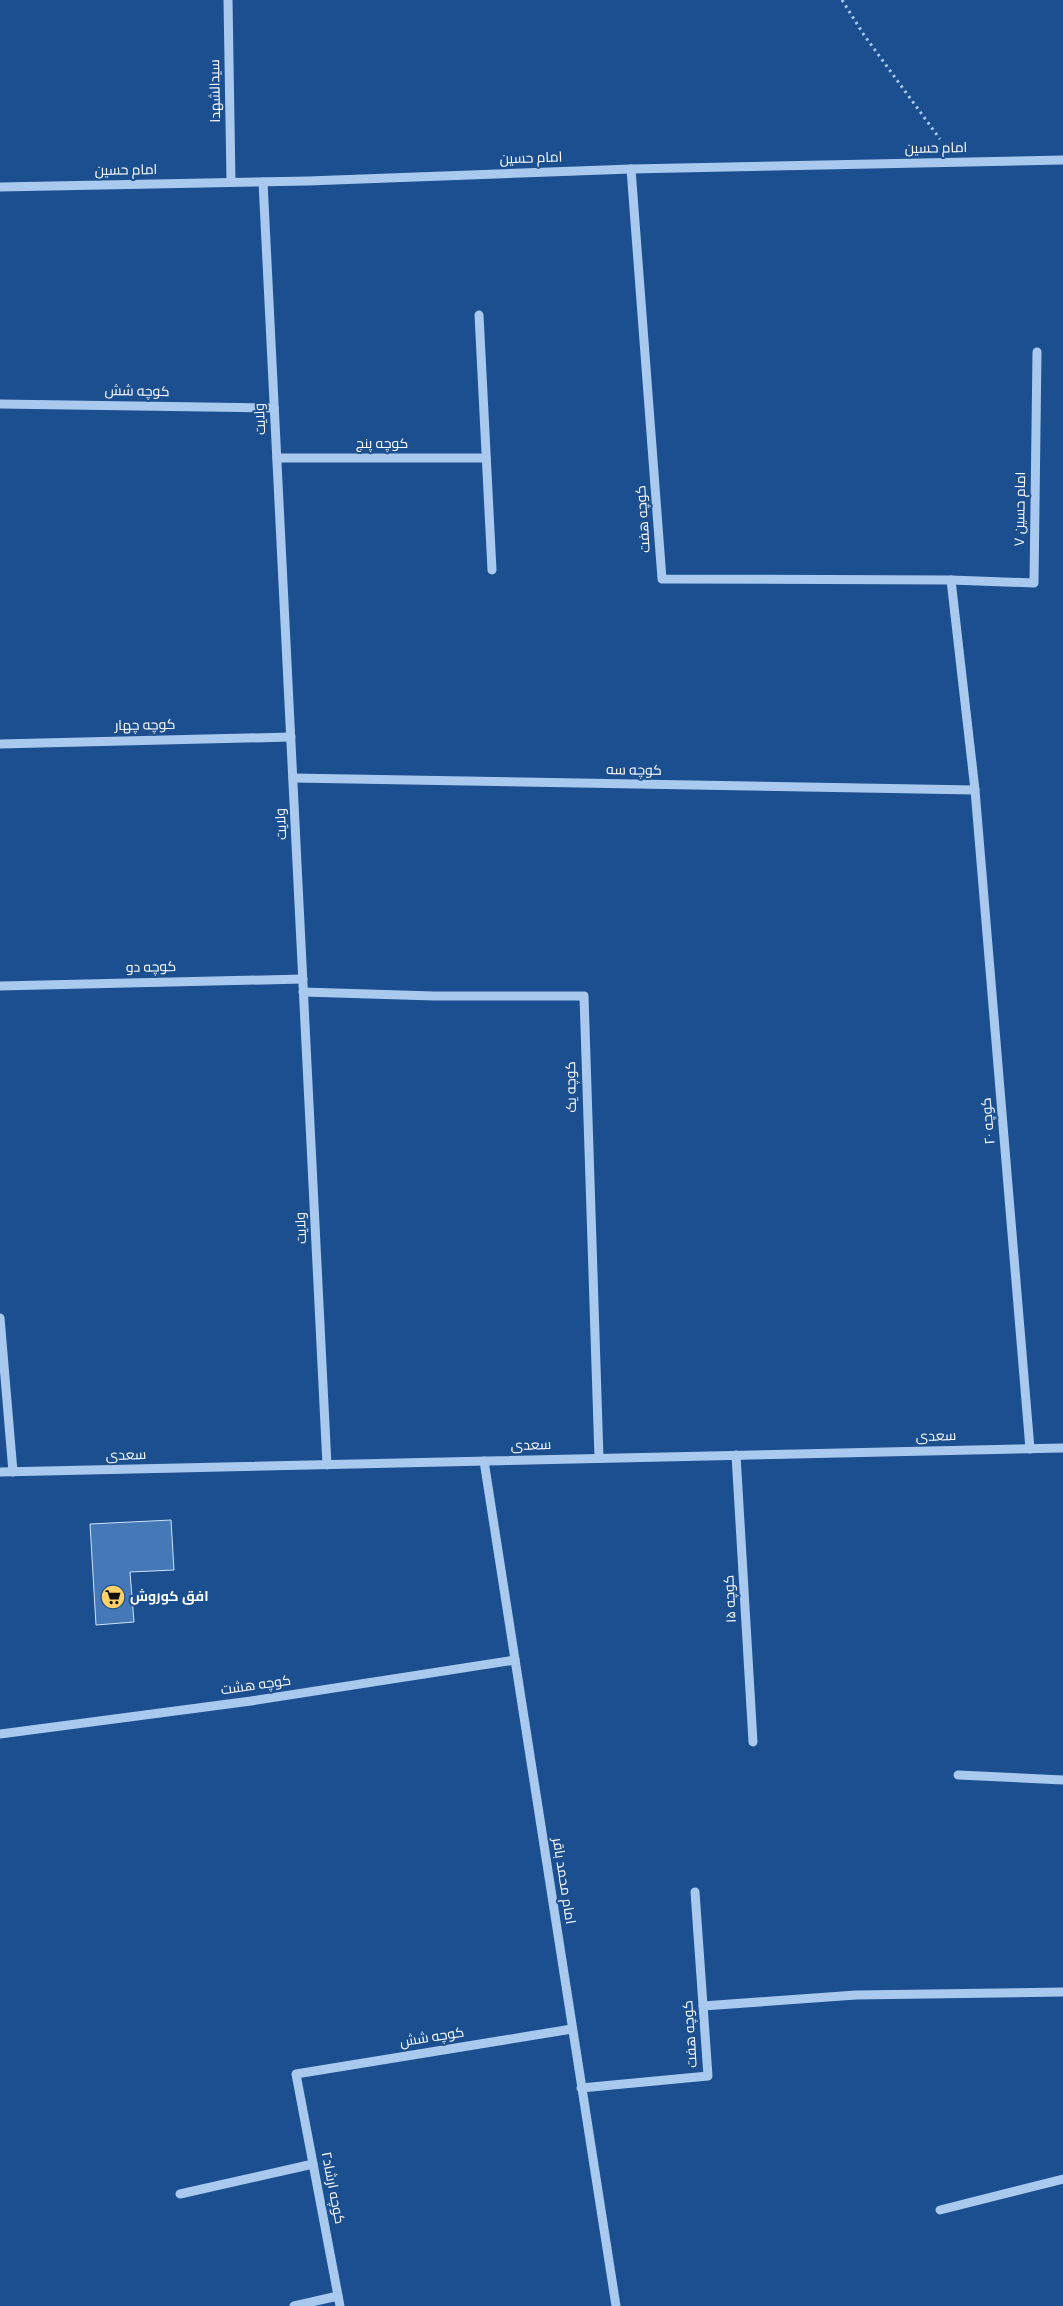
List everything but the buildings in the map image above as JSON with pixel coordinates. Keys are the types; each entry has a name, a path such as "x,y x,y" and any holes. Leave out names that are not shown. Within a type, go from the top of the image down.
{"street":[{"name":"سیدالشهدا","path":"228,0 231,182"},
{"name":"امام حسین","path":"0,187 263,182 631,169 1063,160"},
{"name":"کوچه هفت","path":"631,169 662,579 951,580"},
{"name":"ولایت","path":"263,182 327,1465"},
{"path":"479,315 492,570"},
{"name":"امام حسین ۷","path":"951,580 1034,583 1037,352"},
{"name":"کوچه شش","path":"0,404 274,408"},
{"name":"کوچه پنج","path":"277,458 486,458"},
{"name":"کوچه ۲۰","path":"951,580 975,790 1030,1449"},
{"name":"کوچه چهار","path":"0,744 291,737"},
{"name":"کوچه سه","path":"293,778 975,790"},
{"name":"کوچه دو","path":"0,986 303,979"},
{"name":"کوچه یک","path":"303,992 434,996 584,996 599,1458"},
{"path":"0,1318 14,1472"},
{"name":"سعدی","path":"0,1472 1063,1448"},
{"name":"کوچه ۱۵","path":"736,1455 753,1742"},
{"name":"امام محمد باقر","path":"484,1461 616,2306"},
{"name":"کوچه هشت","path":"0,1734 251,1701 515,1660"},
{"path":"958,1775 1063,1780"},
{"name":"کوچه هفت","path":"582,2088 708,2076 695,1892"},
{"path":"703,2006 856,1995 1063,1992"},
{"name":"کوچه شش","path":"296,2074 572,2028"},
{"name":"کوچه ارشاد۲","path":"296,2074 340,2306"},
{"path":"180,2194 313,2164"},
{"path":"940,2210 1063,2179"},
{"path":"294,2306 338,2296"}],"path":[{"path":"842,0 864,35 956,162"}],"place":[{"name":"افق کوروش","path":"113,1597"}]}
